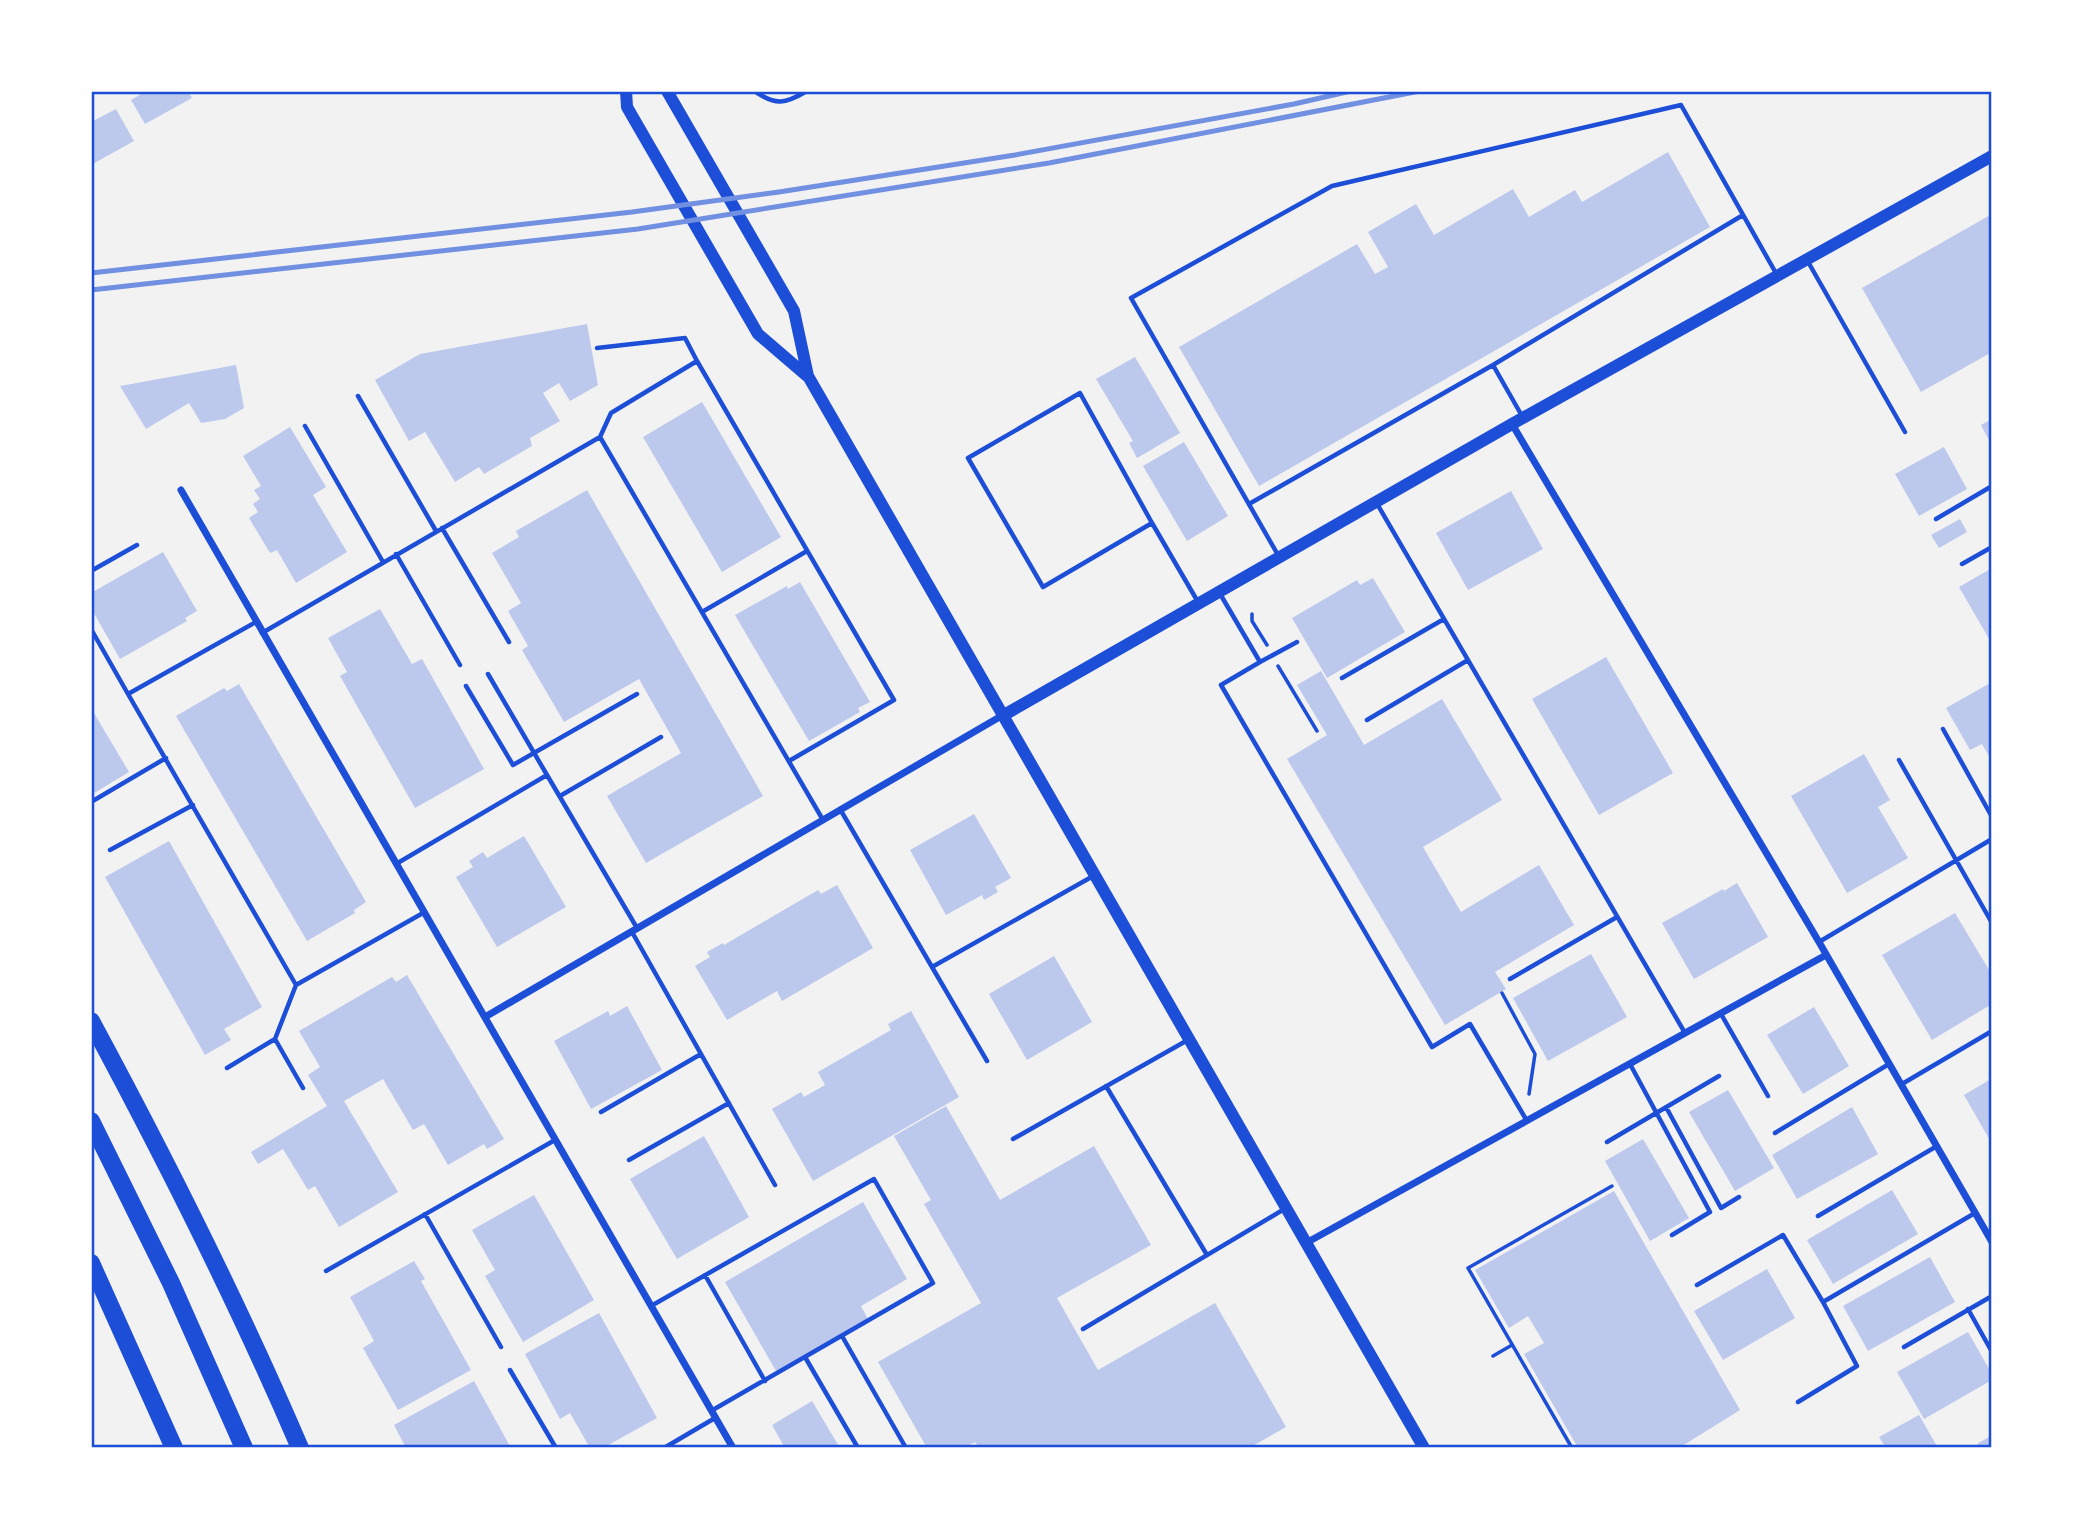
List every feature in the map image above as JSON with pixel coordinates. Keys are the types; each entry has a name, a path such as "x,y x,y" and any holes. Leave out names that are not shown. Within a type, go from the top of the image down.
{"highway":[{"path":"91,1015 95,1028 222,1272 300,1448"},
{"path":"91,1121 171,1283 244,1448"},
{"path":"91,1263 174,1448"}],"main road":[{"path":"626,91 627,107 758,334 808,376"},
{"path":"667,91 793,310 808,376 1424,1448"},
{"path":"1004,715 1518,421 1992,156"}],"street":[{"path":"1518,421 1992,1242"},
{"path":"181,490 733,1448"},
{"path":"485,1017 1004,715"},
{"path":"1306,1243 1826,955"}],"lane":[{"path":"754,91 766,99 788,102 807,91"},
{"path":"1279,557 1131,298 1332,186 1681,105 1778,275"},
{"path":"1249,504 1493,365 1744,215"},
{"path":"1807,259 1905,432"},
{"path":"597,348 685,338 894,700 789,761"},
{"path":"262,633 600,437 611,413 697,361"},
{"path":"1493,365 1518,421"},
{"path":"1152,523 1043,587 968,458 1080,393 1198,603"},
{"path":"358,396 436,531"},
{"path":"306,426 383,562"},
{"path":"600,437 823,820"},
{"path":"1936,519 1992,485"},
{"path":"1376,502 1685,1033"},
{"path":"442,528 509,642"},
{"path":"91,571 137,545"},
{"path":"1962,564 1992,547"},
{"path":"702,612 807,551"},
{"path":"396,554 460,665"},
{"path":"1219,591 1260,662"},
{"path":"1342,678 1444,619"},
{"path":"128,694 256,622"},
{"path":"91,629 296,985"},
{"path":"1297,642 1221,685 1432,1046 1470,1024 1527,1121"},
{"path":"1367,720 1468,660"},
{"path":"488,674 560,796 775,1185"},
{"path":"466,686 513,765 638,694"},
{"path":"1943,729 1992,817"},
{"path":"560,796 661,737"},
{"path":"91,802 166,758"},
{"path":"1899,760 1992,923"},
{"path":"395,864 547,775"},
{"path":"110,850 193,804"},
{"path":"840,809 987,1061"},
{"path":"1819,942 1992,839"},
{"path":"932,967 1095,874"},
{"path":"227,1068 275,1040 296,985 423,913"},
{"path":"1510,979 1617,917"},
{"path":"1720,1014 1768,1096"},
{"path":"1901,1084 1992,1031"},
{"path":"1013,1139 1190,1039"},
{"path":"275,1040 303,1088"},
{"path":"601,1111 701,1054"},
{"path":"1630,1064 1710,1212 1672,1235"},
{"path":"1775,1133 1889,1064"},
{"path":"1606,1142 1719,1076"},
{"path":"1106,1086 1207,1255"},
{"path":"629,1160 729,1103"},
{"path":"1666,1107 1721,1208 1739,1198"},
{"path":"326,1271 556,1140"},
{"path":"1818,1216 1937,1146"},
{"path":"651,1306 874,1179 933,1283 765,1381 664,1448"},
{"path":"1083,1329 1287,1208"},
{"path":"1822,1302 1975,1213"},
{"path":"425,1214 501,1347"},
{"path":"1697,1285 1783,1235 1857,1366 1798,1402"},
{"path":"705,1275 765,1381"},
{"path":"1904,1347 1992,1296"},
{"path":"1968,1309 1992,1352"},
{"path":"842,1335 905,1448"},
{"path":"805,1357 858,1448"},
{"path":"510,1370 555,1448"}],"path":[{"path":"1252,614 1252,621 1267,645"},
{"path":"1277,664 1317,731"},
{"path":"1502,993 1535,1054 1528,1094"},
{"path":"1572,1448 1468,1268 1612,1186"},
{"path":"1493,1356 1512,1345"}],"building":[{"path":"146,91 188,91 192,98 145,124 131,100"},
{"path":"116,109 134,141 91,165 91,122"},
{"path":"1668,152 1710,227 1259,486 1179,347 1357,244 1375,274 1388,267 1368,232 1416,204 1434,235 1513,189 1529,217 1575,190 1582,202"},
{"path":"1992,214 1992,352 1921,392 1862,288"},
{"path":"587,324 598,385 570,401 559,383 543,393 560,421 530,438 532,446 484,474 479,467 455,482 425,432 409,441 375,380 420,354"},
{"path":"1135,357 1180,433 1137,458 1129,443 1133,441 1096,379"},
{"path":"236,365 244,408 225,419 201,423 189,403 146,429 120,386"},
{"path":"702,402 781,537 722,572 643,437"},
{"path":"1992,419 1992,446 1981,425"},
{"path":"290,427 326,487 313,495 347,552 296,583 277,550 270,553 249,518 258,512 253,504 260,499 254,490 261,486 243,456"},
{"path":"1184,442 1228,516 1187,541 1143,466"},
{"path":"1944,447 1967,489 1919,516 1895,474"},
{"path":"587,490 763,796 646,863 607,796 681,753 639,679 564,722 522,650 528,646 508,611 521,603 492,553 519,537 516,531"},
{"path":"1511,491 1543,549 1468,590 1436,533"},
{"path":"1960,519 1967,532 1939,548 1931,535"},
{"path":"163,552 197,611 185,618 187,621 120,659 91,608 91,593"},
{"path":"1992,568 1992,644 1959,587"},
{"path":"1373,578 1405,632 1327,678 1292,618 1357,580 1360,585"},
{"path":"800,582 870,702 858,708 860,712 809,741 735,615 787,586 788,589"},
{"path":"380,609 412,664 422,659 484,769 415,808 340,676 347,672 328,638"},
{"path":"1606,657 1673,773 1599,815 1532,699"},
{"path":"1321,671 1364,745 1442,699 1502,800 1423,847 1461,912 1539,865 1574,925 1495,972 1506,989 1445,1025 1287,759 1327,735 1297,685"},
{"path":"1992,682 1992,761 1982,744 1970,750 1946,708"},
{"path":"239,684 366,902 354,910 355,913 307,941 176,716 224,688 227,691"},
{"path":"91,708 129,772 91,795"},
{"path":"1864,754 1890,800 1878,807 1908,858 1847,893 1791,796"},
{"path":"974,814 1011,878 995,887 998,892 984,900 982,895 946,915 910,850"},
{"path":"524,836 566,907 497,947 456,877 473,867 469,861 483,852 487,858"},
{"path":"169,841 262,1007 224,1029 231,1040 205,1055 105,877"},
{"path":"1737,883 1768,937 1694,979 1662,923"},
{"path":"837,885 873,948 782,1001 777,991 727,1020 695,966 710,957 707,952 723,943 724,945 818,890 821,894"},
{"path":"1955,913 1992,975 1992,1004 1932,1040 1882,955"},
{"path":"1591,954 1627,1017 1548,1061 1513,998"},
{"path":"1054,956 1092,1022 1027,1060 989,994"},
{"path":"407,975 504,1139 487,1149 484,1144 448,1165 424,1124 413,1130 383,1079 344,1101 398,1192 339,1227 315,1186 308,1190 283,1149 258,1164 251,1152 327,1106 308,1075 320,1067 299,1031 392,977 396,982"},
{"path":"627,1006 662,1070 591,1109 554,1041 608,1011 610,1016"},
{"path":"1814,1007 1849,1066 1803,1094 1767,1035"},
{"path":"911,1011 959,1097 813,1181 772,1109 801,1092 804,1097 825,1085 818,1072 891,1030 888,1024"},
{"path":"1992,1072 1992,1144 1964,1095 1991,1079 1988,1074"},
{"path":"1728,1090 1774,1168 1735,1191 1689,1112"},
{"path":"946,1106 1000,1200 1094,1146 1151,1245 1057,1298 1098,1370 1215,1303 1286,1427 1249,1448 979,1448 975,1442 964,1448 927,1448 878,1362 981,1303 924,1204 931,1200 894,1136"},
{"path":"1852,1107 1878,1154 1797,1199 1772,1155"},
{"path":"704,1136 749,1217 677,1259 630,1179"},
{"path":"1643,1139 1689,1218 1650,1241 1605,1161"},
{"path":"1892,1190 1918,1234 1833,1284 1807,1240"},
{"path":"1614,1191 1740,1410 1679,1448 1578,1448 1524,1354 1544,1343 1528,1316 1509,1328 1475,1270"},
{"path":"534,1195 594,1300 523,1342 485,1276 495,1270 472,1230"},
{"path":"863,1202 907,1279 861,1306 868,1319 776,1371 725,1282"},
{"path":"1930,1257 1955,1302 1868,1351 1843,1306"},
{"path":"414,1261 425,1279 421,1281 471,1370 398,1410 363,1348 374,1341 350,1297"},
{"path":"1767,1269 1795,1318 1723,1360 1694,1311"},
{"path":"599,1313 657,1418 603,1448 590,1448 570,1413 560,1419 525,1354"},
{"path":"1968,1332 1992,1374 1992,1380 1924,1419 1897,1372"},
{"path":"474,1381 511,1448 406,1448 394,1425"},
{"path":"812,1401 840,1448 785,1448 772,1425"},
{"path":"1919,1415 1938,1448 1886,1448 1879,1437"},
{"path":"1992,1435 1992,1448 1979,1448 1977,1444"}],"railway":[{"path":"91,273 632,212 779,192 1015,155 1294,104 1351,91"},
{"path":"91,290 638,229 1049,163 1420,91"}]}
